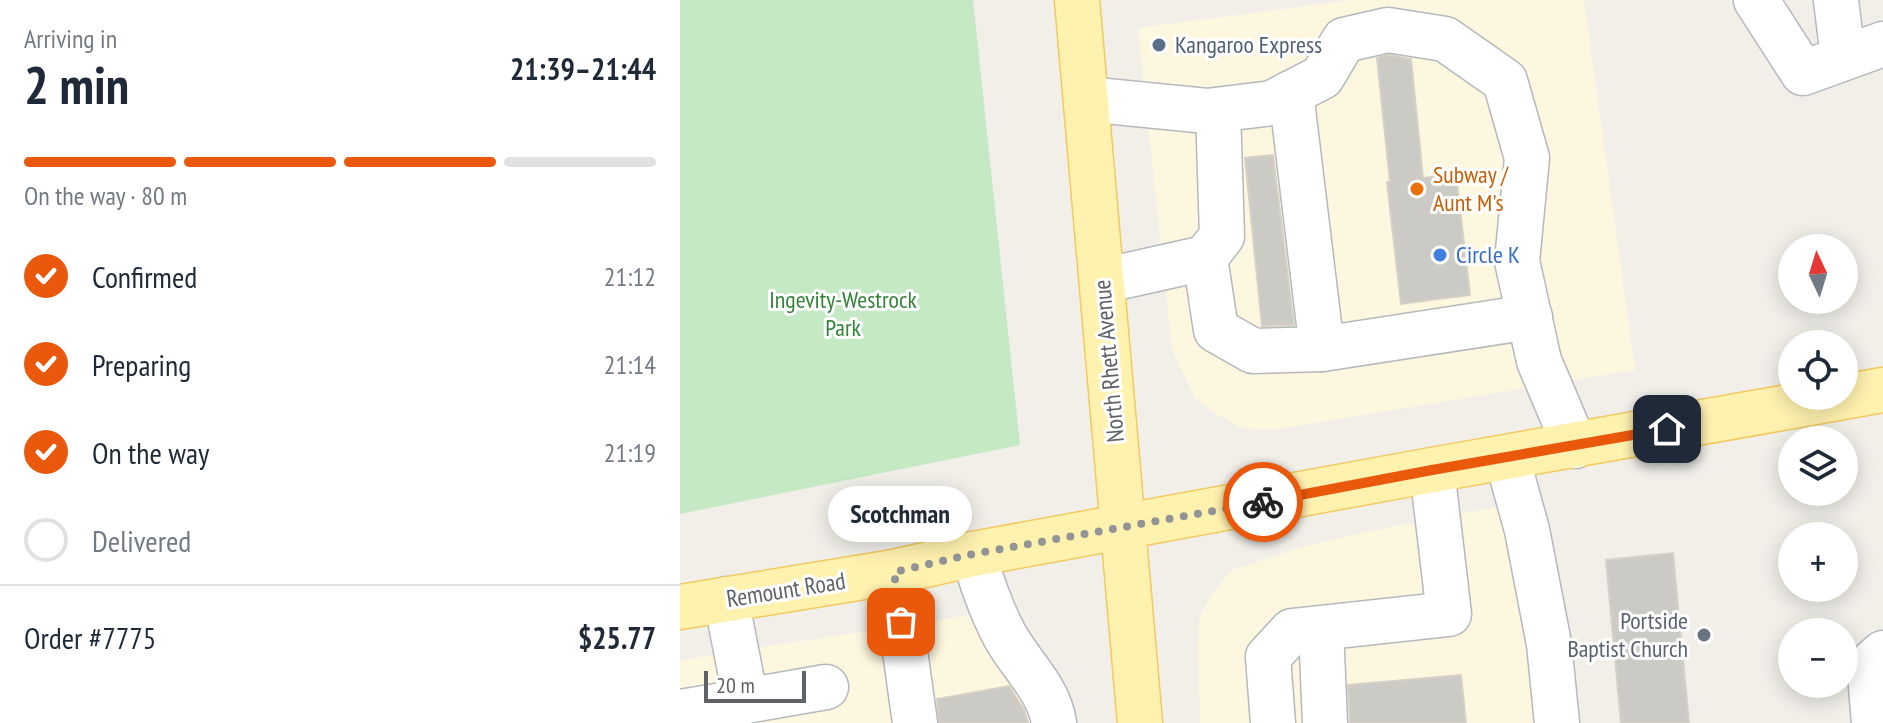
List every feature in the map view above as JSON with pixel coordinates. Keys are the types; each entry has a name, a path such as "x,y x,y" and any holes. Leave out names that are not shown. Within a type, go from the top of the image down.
{"main road":[{"name":"North Rhett Avenue","path":"1077,0 1140,723"},
{"name":"Remount Road","path":"680,607 894,572 973,554 1883,390"}],"lane":[{"path":"1756,0 1803,73 1863,51 1836,0"},
{"path":"1086,99 1207,111 1272,103 1322,77 1344,40 1388,30 1445,39 1505,81 1527,158 1517,261 1539,361 1575,446"},
{"path":"1291,93 1322,349"},
{"path":"1102,281 1205,258 1222,236 1218,110"},
{"path":"1205,258 1216,330 1253,351 1322,349 1530,317"},
{"path":"1507,458 1527,530 1549,644 1557,723"},
{"path":"1321,629 1324,712 1272,714 1268,657 1292,631 1449,614 1432,470"},
{"path":"973,554 993,615 1039,686 1053,712 1054,723"},
{"path":"894,572 915,723"},
{"path":"726,599 746,701"},
{"path":"1874,723 1870,675 1872,663 1883,653"},
{"path":"680,712 826,687"}],"shaded area":[{"path":"1353,0 1584,0 1635,370 1272,430 1242,428 1195,398 1172,350 1138,28"},
{"path":"1519,503 1560,723 1200,723 1200,616 1214,591 1232,570 1305,546"},
{"path":"1008,609 1037,643 1065,704 1067,723 680,723 680,660"}],"green space":[{"name":"Ingevity-Westrock Park","path":"680,0 973,0 1020,445 680,514"}],"building":[{"path":"1389,55 1411,59 1423,178 1456,174 1470,295 1401,304 1377,58"},
{"path":"1273,155 1294,325 1262,326 1245,158"},
{"name":"Portside Baptist Church","path":"1673,553 1689,723 1621,723 1606,560"},
{"path":"1461,675 1466,723 1350,723 1348,685"},
{"path":"1009,686 1028,723 939,723 937,699"}],"way so far":[{"path":"901,622 894,572 973,554 1263,502"}],"place":[{"name":"Kangaroo Express","path":"1159,45"},
{"name":"Subway / Aunt M's","path":"1417,189"},
{"name":"Circle K","path":"1440,255"},
{"name":"Scotchman","path":"901,622"},
{"name":"Portside Baptist Church","path":"1704,635"}],"route":[{"path":"1263,502 1667,429"}]}
